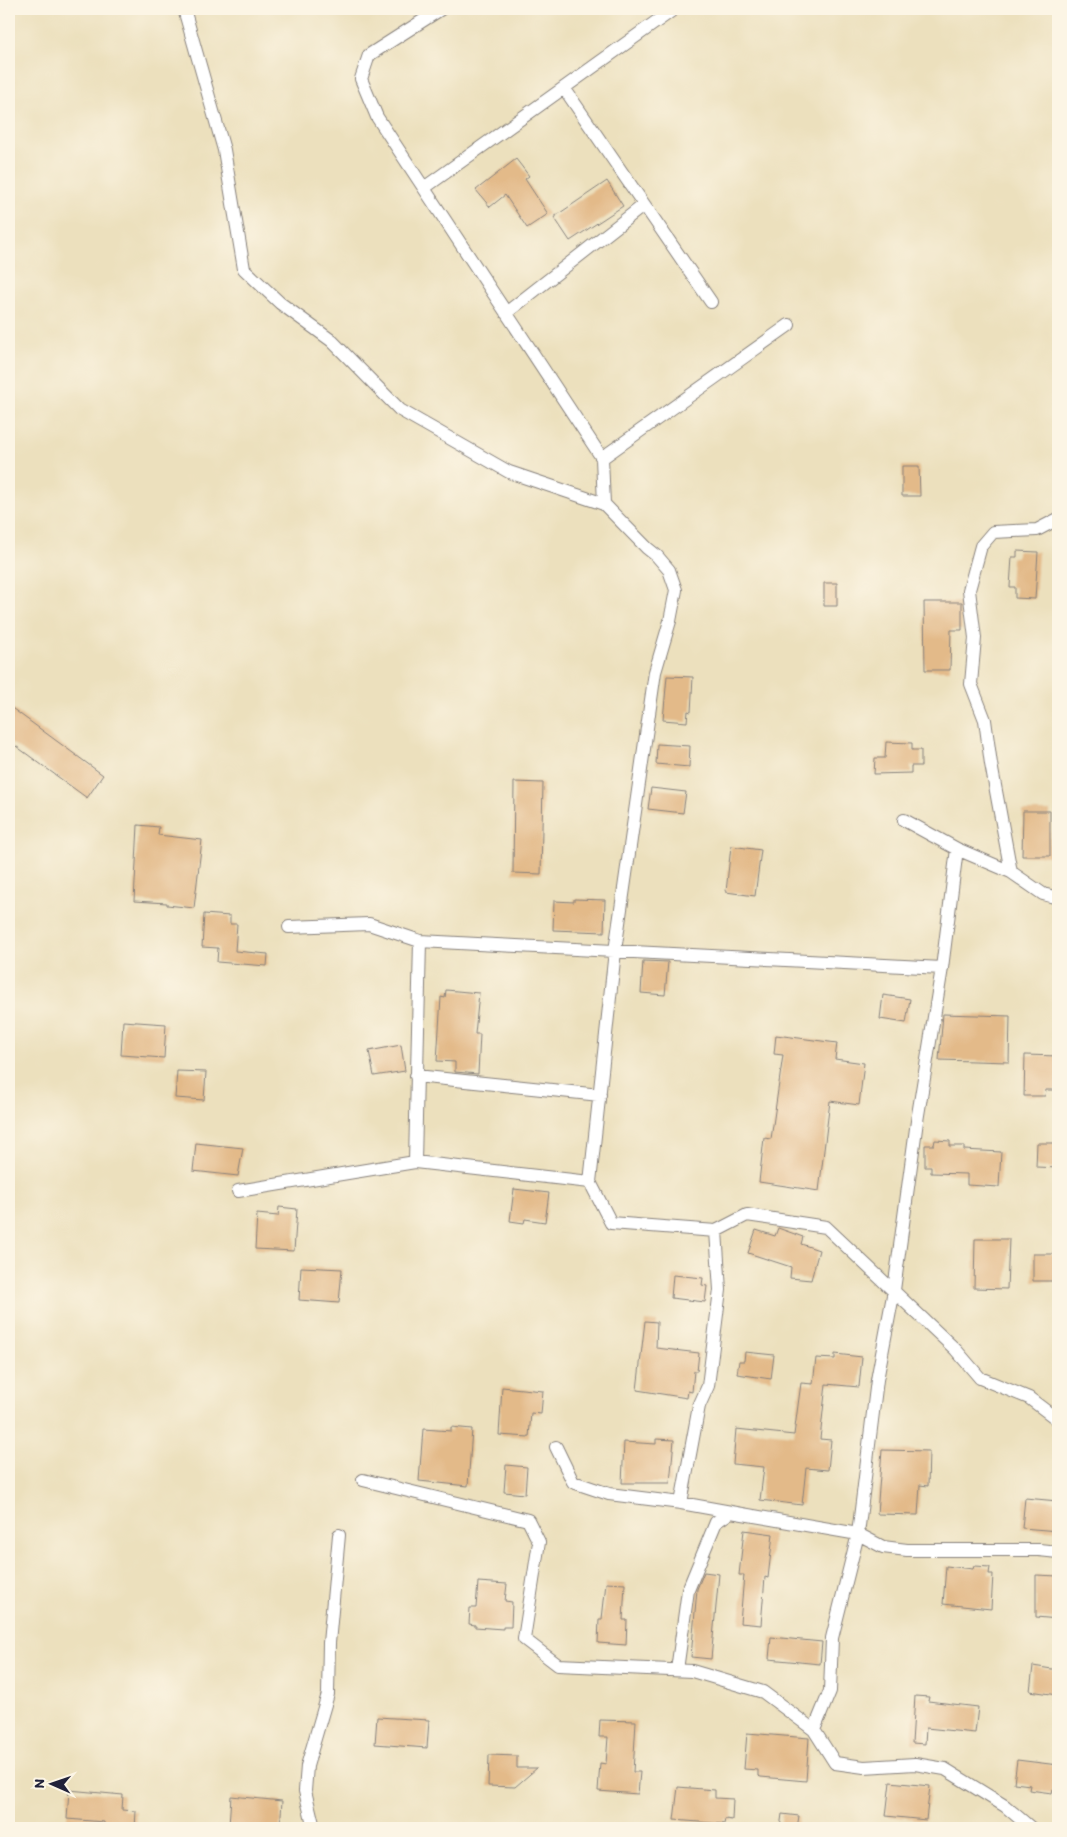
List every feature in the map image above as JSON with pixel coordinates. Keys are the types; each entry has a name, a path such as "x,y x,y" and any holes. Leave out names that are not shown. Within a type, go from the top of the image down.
{"street":[{"path":"184,9 224,150 244,269 280,303 332,341 400,410 509,472 604,504 669,570 676,590 670,621 655,672 616,951 590,1182 611,1223 716,1231 747,1215 826,1227 956,1350 980,1378 1029,1398 1058,1420"},
{"path":"441,9 369,55 361,79 377,117 602,458 604,504"},
{"path":"424,188 674,9"},
{"path":"564,88 711,302"},
{"path":"506,313 644,204"},
{"path":"602,458 789,325"},
{"path":"1011,872 991,764 985,720 971,684 974,638 969,590 981,546 993,532 1037,530 1058,519"},
{"path":"904,820 957,849 1011,872 1043,894 1058,898"},
{"path":"814,1730 830,1691 832,1638 858,1534 877,1380 894,1290 942,968 957,849"},
{"path":"289,927 369,924 420,941 942,968"},
{"path":"415,1162 420,941"},
{"path":"416,1076 600,1095"},
{"path":"238,1191 415,1162 590,1182"},
{"path":"682,1503 698,1406 708,1386 720,1290 716,1231"},
{"path":"556,1447 573,1482 609,1494 682,1503 858,1534 883,1547 907,1550 1039,1550 1058,1552"},
{"path":"363,1480 528,1520 539,1542 524,1639 558,1665 692,1671 763,1692 814,1730 835,1763 864,1767 915,1764 945,1769 1005,1806 1031,1828"},
{"path":"677,1670 688,1590 716,1522 731,1512"},
{"path":"314,1828 305,1791 307,1766 328,1694 330,1643 339,1535"}],"building":[{"path":"516,159 529,176 525,179 548,214 527,228 505,195 490,207 476,190"},
{"path":"607,181 623,206 570,241 554,217"},
{"path":"902,466 919,466 920,496 902,496"},
{"path":"1017,551 1038,552 1035,599 1015,598 1015,587 1010,587 1012,557 1017,557"},
{"path":"824,583 837,583 837,606 824,606"},
{"path":"924,602 962,602 962,630 951,630 950,670 925,670"},
{"path":"667,676 693,677 691,712 688,711 687,722 663,720"},
{"path":"9,706 103,775 87,798 9,741"},
{"path":"886,742 912,743 912,750 921,750 921,766 911,766 911,773 874,774 875,758 885,758"},
{"path":"657,744 690,746 689,767 656,764"},
{"path":"514,782 543,783 541,874 513,873"},
{"path":"651,788 686,792 683,813 648,809"},
{"path":"1023,811 1050,811 1050,856 1022,856"},
{"path":"138,825 159,827 158,835 202,840 194,908 167,905 167,903 134,901"},
{"path":"731,846 761,850 755,896 726,892"},
{"path":"574,899 605,900 604,932 553,930 554,901 574,902"},
{"path":"204,914 230,916 230,924 237,924 235,951 268,954 267,966 217,962 218,948 202,947"},
{"path":"643,961 668,962 665,995 641,993"},
{"path":"446,990 479,993 475,1034 480,1034 478,1074 455,1072 455,1062 437,1061 441,997 445,998"},
{"path":"883,995 910,999 906,1023 880,1019"},
{"path":"943,1014 1010,1016 1009,1062 939,1060"},
{"path":"123,1021 166,1024 164,1058 121,1055"},
{"path":"776,1035 837,1043 835,1059 864,1063 859,1105 830,1101 819,1191 759,1182 764,1138 771,1139 783,1055 774,1054"},
{"path":"401,1045 405,1071 374,1076 369,1051"},
{"path":"1025,1055 1058,1056 1058,1090 1046,1090 1045,1096 1024,1096"},
{"path":"177,1071 206,1072 204,1100 175,1098"},
{"path":"935,1140 950,1141 950,1146 964,1146 964,1150 1001,1152 999,1187 967,1185 967,1174 931,1173 931,1167 925,1167 925,1145 934,1145"},
{"path":"196,1143 243,1148 238,1176 193,1171"},
{"path":"1037,1143 1058,1143 1058,1168 1036,1167"},
{"path":"514,1189 549,1193 545,1222 525,1219 524,1223 510,1221"},
{"path":"279,1207 297,1209 294,1251 255,1249 257,1214 278,1216"},
{"path":"778,1228 803,1237 801,1244 819,1250 811,1280 790,1278 791,1267 748,1253 756,1230 775,1236"},
{"path":"975,1239 1009,1239 1007,1289 974,1288"},
{"path":"1033,1254 1058,1254 1058,1281 1033,1281"},
{"path":"301,1267 342,1269 339,1303 299,1300"},
{"path":"673,1275 703,1278 702,1285 707,1286 705,1302 671,1298"},
{"path":"645,1321 657,1322 656,1348 699,1353 697,1371 694,1371 692,1392 688,1391 687,1398 637,1390"},
{"path":"745,1352 774,1355 771,1379 737,1374 739,1361 744,1361"},
{"path":"835,1354 862,1357 859,1387 826,1384 820,1439 831,1440 828,1470 806,1468 802,1505 760,1500 764,1467 733,1464 736,1429 794,1435 801,1383 813,1384 816,1358 835,1359"},
{"path":"502,1387 543,1391 541,1414 531,1413 529,1437 499,1435"},
{"path":"451,1427 472,1429 468,1486 419,1481 423,1429 451,1431"},
{"path":"656,1439 674,1440 670,1483 622,1483 624,1442 656,1444"},
{"path":"882,1450 929,1451 928,1486 920,1485 918,1515 877,1514"},
{"path":"506,1465 527,1467 525,1494 504,1492"},
{"path":"1025,1498 1058,1501 1058,1531 1022,1528"},
{"path":"744,1530 773,1534 768,1578 765,1577 761,1625 740,1623 744,1575 739,1575"},
{"path":"946,1566 973,1569 974,1566 990,1567 989,1574 993,1574 991,1609 943,1604"},
{"path":"704,1572 719,1574 711,1659 691,1657 697,1589"},
{"path":"1036,1575 1058,1576 1058,1619 1036,1617"},
{"path":"478,1582 507,1584 505,1601 512,1602 511,1627 503,1627 503,1629 475,1627 475,1625 469,1624 470,1608 476,1608"},
{"path":"606,1583 625,1584 623,1620 627,1620 626,1645 598,1643 599,1619 602,1619"},
{"path":"771,1637 822,1642 820,1664 769,1659"},
{"path":"1033,1666 1058,1670 1058,1695 1030,1691"},
{"path":"915,1696 929,1697 928,1701 978,1707 975,1733 926,1728 925,1744 912,1743"},
{"path":"377,1717 429,1720 427,1748 375,1744"},
{"path":"600,1720 636,1721 633,1772 640,1772 638,1794 598,1791 600,1763 606,1764 608,1737 599,1737"},
{"path":"747,1733 809,1738 806,1781 761,1777 758,1776 758,1770 744,1769"},
{"path":"489,1755 517,1756 517,1768 537,1768 515,1787 488,1786"},
{"path":"1017,1760 1058,1765 1058,1790 1053,1789 1052,1793 1029,1790 1030,1785 1014,1783"},
{"path":"890,1782 930,1786 926,1820 886,1816"},
{"path":"678,1787 715,1790 715,1798 733,1799 732,1820 725,1819 724,1824 674,1820"},
{"path":"69,1790 123,1795 122,1810 136,1811 135,1828 104,1828 104,1822 67,1819"},
{"path":"231,1796 282,1801 280,1828 229,1826"},
{"path":"782,1814 799,1816 797,1828 780,1828"}]}
